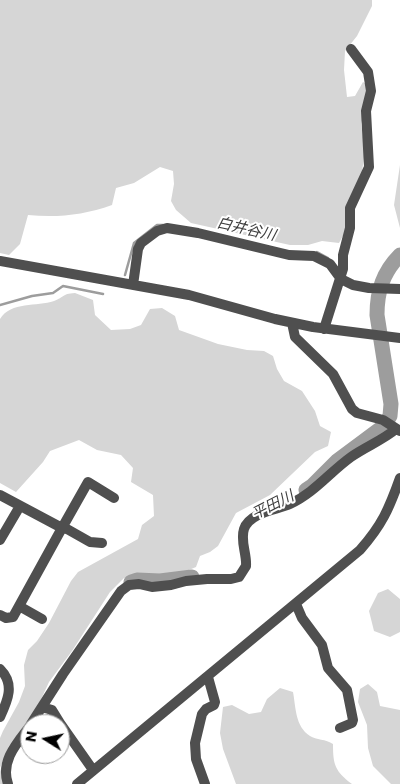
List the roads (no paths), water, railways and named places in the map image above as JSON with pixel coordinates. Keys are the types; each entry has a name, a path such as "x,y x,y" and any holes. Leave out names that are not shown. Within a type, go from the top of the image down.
{"street":[{"path":"324,329 344,266 342,255 350,228 350,208 369,167 366,111 371,91 368,72 351,49"},
{"path":"132,284 140,243 157,231 167,228 191,231 289,255 314,256 330,264 341,278 352,285 400,289"},
{"path":"0,261 189,295 292,323 324,329 400,338"},
{"path":"37,714 120,591 129,585 139,584 152,587 186,581 239,577 246,566 243,538 244,529 248,522 299,499 313,490 330,472 352,456 390,435 392,426 357,413 352,409 333,374 295,338 292,323"},
{"path":"77,784 342,566 376,532 387,512 400,478"},
{"path":"0,615 6,618 13,618 88,482 114,498"},
{"path":"0,495 90,542 102,543"},
{"path":"0,540 20,506"},
{"path":"296,604 302,618 322,645 328,668 347,690 347,698 353,720 352,723 340,728"},
{"path":"19,606 42,619"},
{"path":"0,669 7,678 10,690 7,703 0,717"},
{"path":"205,784 195,751 202,714 206,709 214,705 215,702 208,677"},
{"path":"42,706 52,710 93,770"},
{"path":"8,784 6,777 8,756 20,740"}],"waterway":[{"name":"白井谷川","path":"125,275 134,243 157,225 163,225"},
{"name":"白井谷川","path":"317,252 328,258"},
{"name":"平田川","path":"306,490 337,461 384,426 390,416 391,404 377,306 385,275 400,255"},
{"name":"白井谷川","path":"0,305 32,296 53,293 63,286 103,294"},
{"name":"平田川","path":"131,582 137,580 160,581 192,577"}]}
